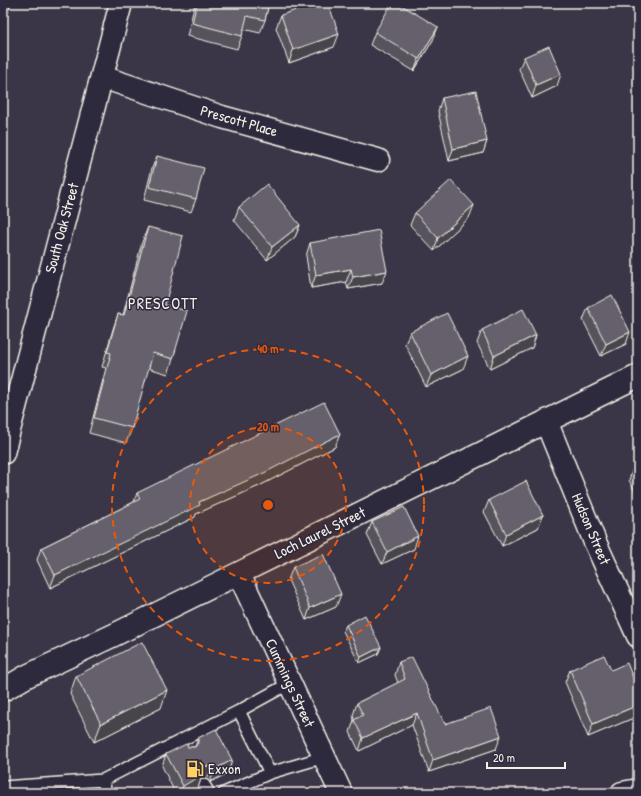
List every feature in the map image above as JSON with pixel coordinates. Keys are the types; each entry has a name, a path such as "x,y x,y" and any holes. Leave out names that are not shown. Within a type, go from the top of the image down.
{"street":[{"name":"South Oak Street","path":"3,453 121,3"},
{"name":"Prescott Place","path":"102,77 222,117 378,160"},
{"name":"Loch Laurel Street","path":"3,690 27,676 239,574 638,376"},
{"name":"Hudson Street","path":"546,421 595,542 638,636"},
{"name":"Cummings Street","path":"239,574 341,793"},
{"path":"622,793 638,790"}],"lane":[{"path":"3,787 103,780 290,683"},
{"path":"239,710 270,773"},
{"path":"180,740 187,753"},
{"path":"224,793 270,773 324,757"},
{"path":"103,780 106,793"}],"building":[{"path":"3,3 10,3 3,35"},
{"path":"197,3 269,3 265,20 247,16 242,36 192,23"},
{"path":"317,3 328,3 339,34 293,50 281,15"},
{"path":"392,3 398,3 438,27 419,59 375,32"},
{"path":"549,46 561,74 536,85 524,57"},
{"path":"476,91 487,141 453,149 442,98"},
{"path":"157,156 204,168 196,199 149,187"},
{"path":"451,180 474,205 438,238 415,213"},
{"path":"267,184 300,225 272,247 239,207"},
{"path":"148,227 183,236 165,305 187,311 173,359 153,353 132,428 94,418 111,353 107,352 118,314 124,315"},
{"path":"379,230 387,271 353,277 351,269 316,275 310,243"},
{"path":"612,295 630,332 606,344 588,308"},
{"path":"523,309 536,335 494,356 482,330"},
{"path":"447,313 468,356 431,375 410,332"},
{"path":"324,402 340,434 264,473 199,502 200,505 55,575 41,548 140,499 137,493"},
{"path":"638,460 638,467 635,462"},
{"path":"526,481 543,515 506,534 489,500"},
{"path":"404,507 418,536 387,552 372,522"},
{"path":"323,554 341,594 310,608 293,567"},
{"path":"365,615 381,647 361,657 346,625"},
{"path":"142,642 167,690 101,724 76,676"},
{"path":"604,655 611,670 627,663 638,690 638,705 593,724 570,670"},
{"path":"412,657 445,724 491,708 501,736 433,760 417,713 363,738 354,720 363,715 357,703 405,679 399,662"},
{"path":"216,729 232,760 215,769 212,766 205,766 202,769 202,775 183,786 166,754 186,744 188,747 195,747 198,743 198,738"}],"place":[{"name":"Exxon","path":"195,769"}],"district":[{"name":"PRESCOTT","path":"163,303"}]}
